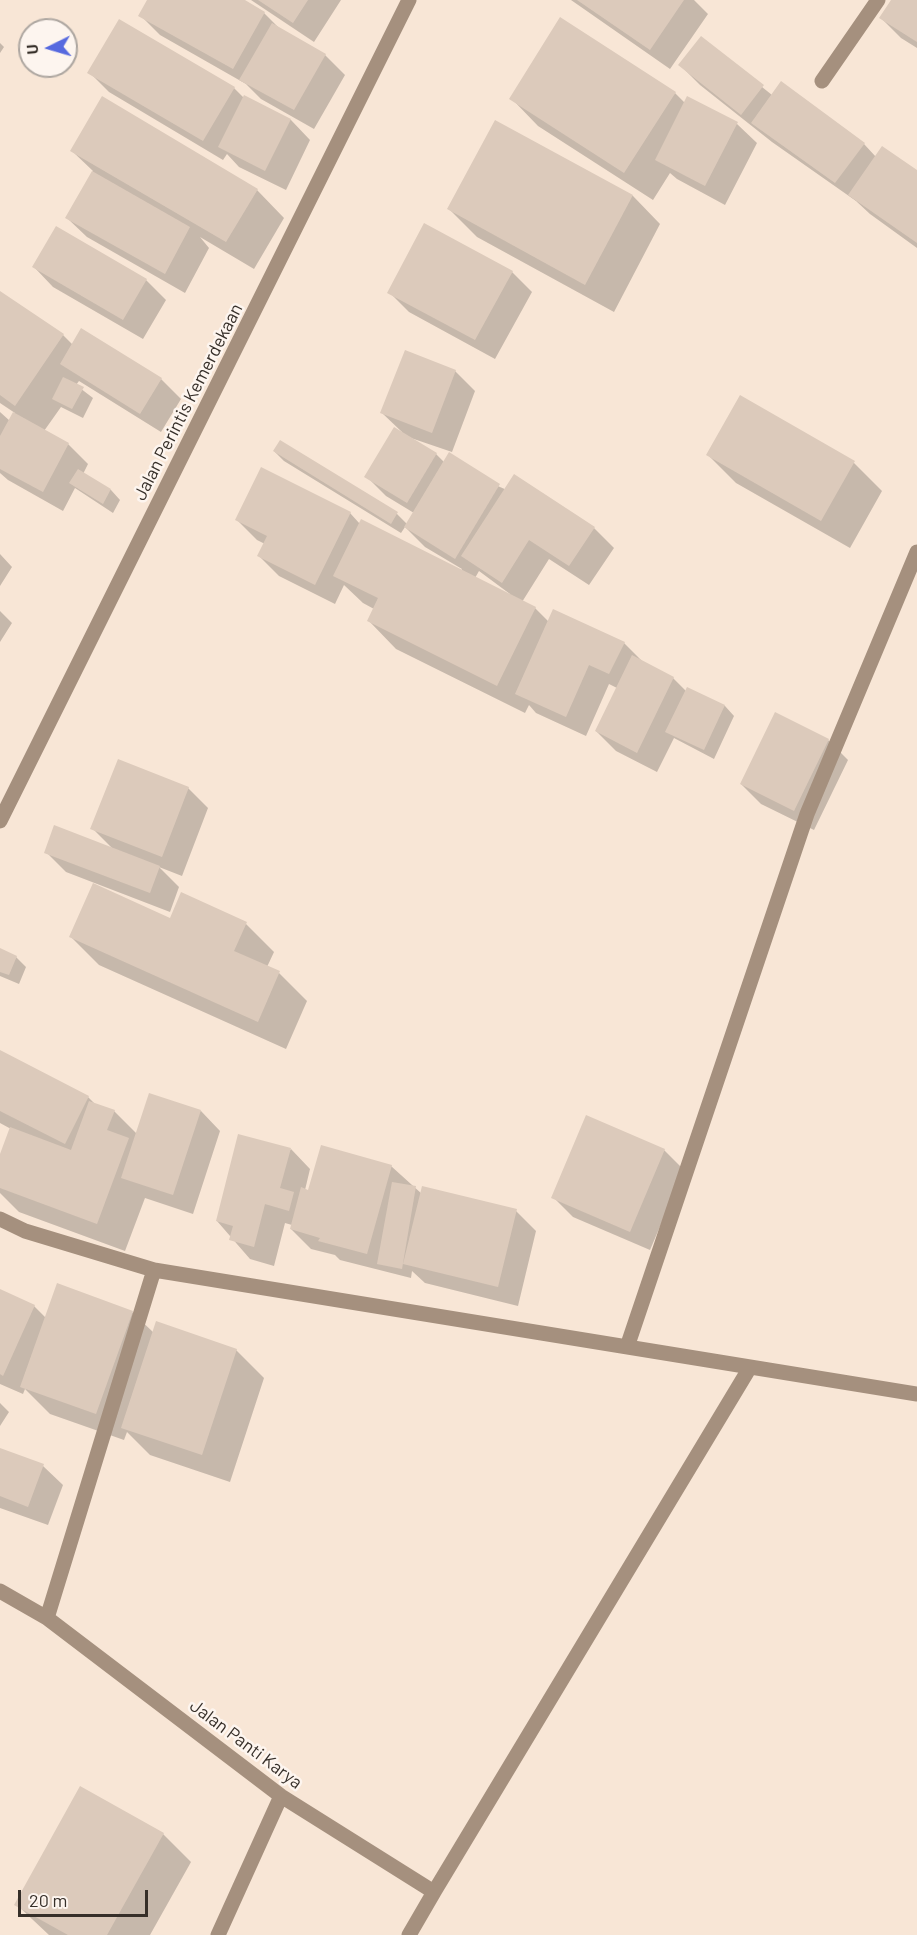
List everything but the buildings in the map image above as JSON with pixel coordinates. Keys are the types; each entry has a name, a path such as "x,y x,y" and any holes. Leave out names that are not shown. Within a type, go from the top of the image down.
{"street":[{"name":"Jalan Perintis Kemerdekaan","path":"0,821 409,0"},
{"path":"822,81 878,0"},
{"path":"627,1347 807,814 917,552"},
{"path":"0,1219 25,1231 154,1270 749,1369 917,1394"},
{"path":"46,1618 154,1270"},
{"path":"409,1935 749,1369"},
{"name":"Jalan Panti Karya","path":"0,1591 46,1618 281,1796 434,1892"},
{"path":"218,1935 281,1796"}]}
